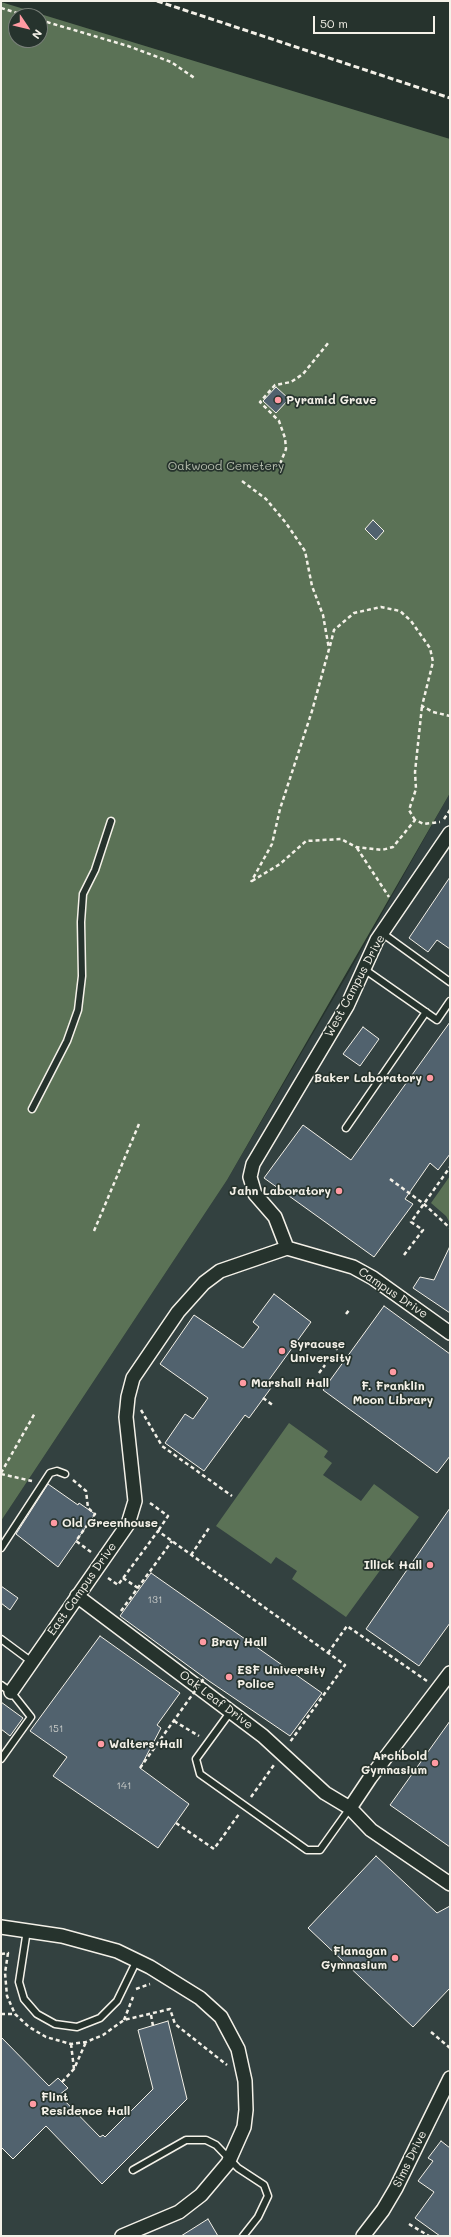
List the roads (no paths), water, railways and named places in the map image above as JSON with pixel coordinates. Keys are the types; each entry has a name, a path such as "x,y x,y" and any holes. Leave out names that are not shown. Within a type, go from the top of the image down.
{"street":[{"name":"West Campus Drive","path":"287,1248 275,1217 255,1194 250,1177 253,1164 347,1006 382,933 450,833"},
{"name":"Campus Drive","path":"287,1248 353,1267 373,1278 450,1333"},
{"name":"East Campus Drive","path":"6,1689 32,1662 128,1524 135,1501 126,1417 129,1391 133,1378 170,1324 204,1283 220,1270 287,1248"},
{"name":"Oak Leaf Drive","path":"78,1596 231,1711 282,1753 325,1793 350,1808"},
{"path":"450,1673 439,1690 370,1778 350,1808 371,1830 450,1884"},
{"path":"1,1927 62,1936 110,1949 137,1960 200,1998 221,2017 231,2032 244,2072 246,2110 244,2127 230,2158 217,2178 201,2195 179,2212 122,2236"},
{"name":"Sims Drive","path":"363,2236 383,2210 396,2188 450,2078"}],"lane":[{"path":"32,1109 67,1041 78,1010 82,976 81,922 83,894 95,870 111,821"},
{"path":"382,933 450,982"},
{"path":"364,969 437,1020 450,1001"},
{"path":"346,1128 426,1012"},
{"path":"1,1548 50,1473 57,1471 64,1474"},
{"path":"1,1639 32,1662"},
{"path":"1,1759 31,1718 6,1689"},
{"path":"231,1711 196,1759 200,1774 307,1850 320,1850 350,1808"},
{"path":"26,1930 19,1982 24,1999 37,2014 55,2024 77,2027 100,2018 117,2001 137,1960"},
{"path":"133,2170 186,2140 206,2140 216,2145 238,2168 264,2185 268,2196 258,2217 242,2236"}],"railway":[{"path":"157,1 450,98"}],"place":[{"name":"Pyramid Grave","path":"278,400"},
{"name":"Baker Laboratory","path":"430,1078"},
{"name":"Jahn Laboratory","path":"339,1191"},
{"name":"Syracuse University","path":"282,1351"},
{"name":"F. Franklin Moon Library","path":"393,1372"},
{"name":"Marshall Hall","path":"243,1383"},
{"name":"Old Greenhouse","path":"54,1523"},
{"name":"Illick Hall","path":"430,1565"},
{"name":"Bray Hall","path":"203,1642"},
{"name":"ESF University Police","path":"229,1677"},
{"name":"Walters Hall","path":"101,1744"},
{"name":"Archbold Gymnasium","path":"435,1763"},
{"name":"Flanagan Gymnasium","path":"395,1958"},
{"name":"Flint Residence Hall","path":"33,2104"}],"park label":[{"name":"Oakwood Cemetery","path":"226,466"}]}
